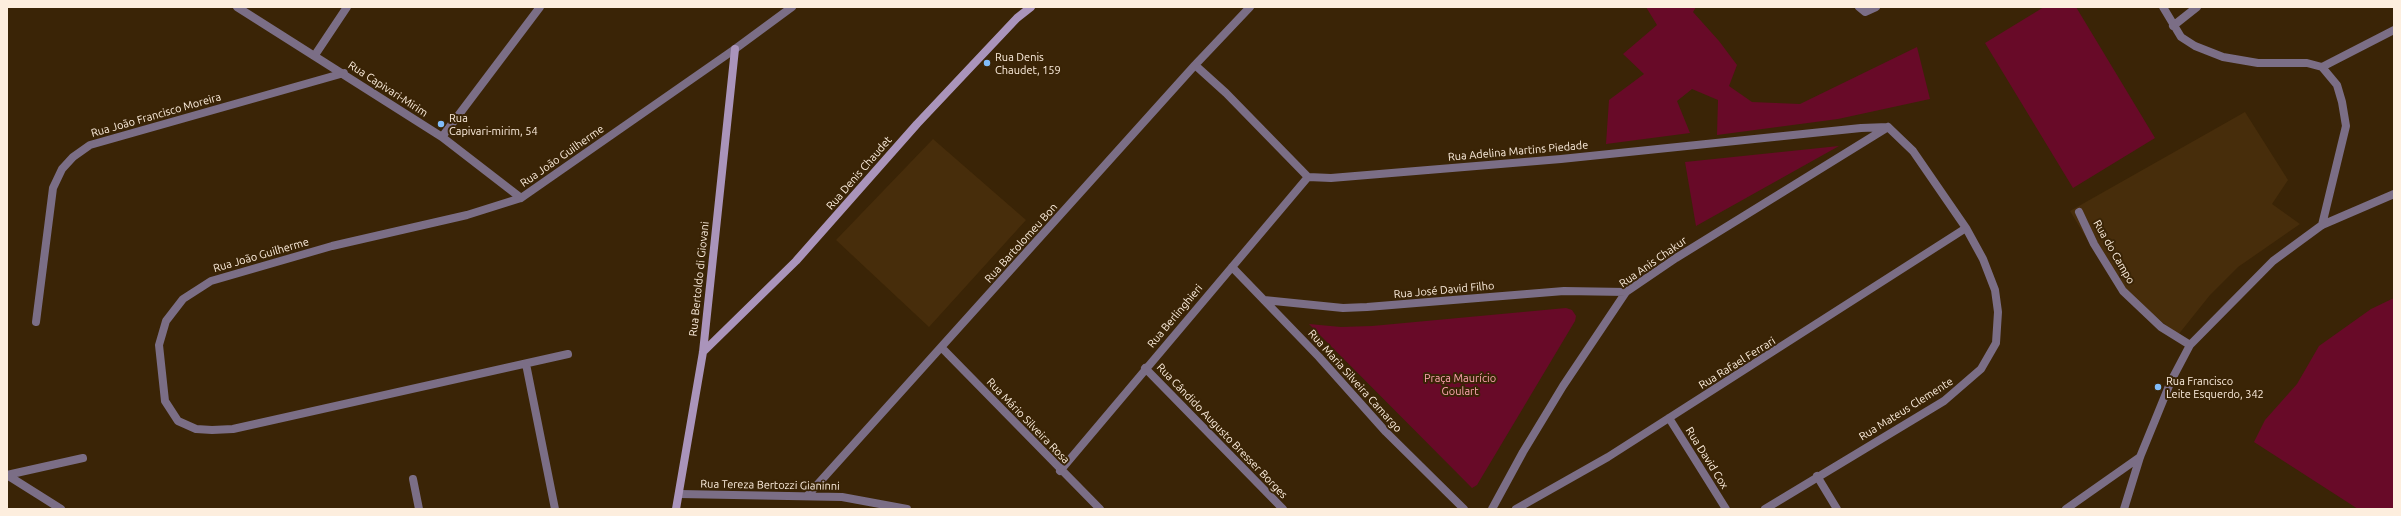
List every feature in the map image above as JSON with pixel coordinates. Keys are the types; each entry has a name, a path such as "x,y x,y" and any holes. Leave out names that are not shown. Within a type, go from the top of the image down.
{"street":[{"name":"Rua Capivari-Mirim","path":"237,7 344,73 442,137 521,198"},
{"path":"315,56 347,7"},
{"path":"442,137 540,7"},
{"name":"Rua João Guilherme","path":"568,354 233,429 212,430 196,429 178,421 165,401 159,345 166,321 183,299 211,281 332,246 467,215 521,198 735,49 792,7"},
{"name":"Rua Denis Chaudet","path":"702,352 796,261 916,124 1017,18 1031,7"},
{"name":"Rua Bartolomeu Bon","path":"808,495 942,348 1195,65 1250,7"},
{"path":"1859,7 1864,12 1876,7"},
{"path":"2163,7 2173,26 2181,37 2195,46 2223,57 2258,63 2307,64 2322,67 2394,30"},
{"path":"2173,26 2197,7"},
{"name":"Rua Bertoldo di Giovani","path":"676,509 702,352 735,49"},
{"path":"1195,65 1226,93 1308,177"},
{"path":"2322,67 2337,85 2342,102 2346,126 2322,226"},
{"name":"Rua João Francisco Moreira","path":"36,322 53,188 62,169 73,157 90,146 344,73"},
{"name":"Rua Adelina Martins Piedade","path":"1308,177 1331,178 1553,159 1861,128 1888,127"},
{"name":"Rua Mateus Clemente","path":"1765,509 1817,476 1944,401 1981,369 1990,355 1998,331 1996,290 1983,259 1966,228 1913,151 1888,127"},
{"name":"Rua Anis Chakur","path":"1492,509 1523,452 1559,392 1626,292 1676,258 1888,127"},
{"name":"Rua Berlinghieri","path":"1060,471 1145,368 1308,177"},
{"path":"2124,509 2140,457 2171,381 2190,345 2273,261 2322,226 2394,194"},
{"name":"Rua do Campo","path":"2079,212 2094,244 2123,291 2161,327 2190,345"},
{"name":"Rua Rafael Ferrari","path":"1516,509 1608,457 1966,228"},
{"name":"Rua Maria Silveira Camargo","path":"1232,267 1319,356 1386,432 1464,509"},
{"name":"Rua José David Filho","path":"1264,300 1343,308 1564,291 1626,292"},
{"name":"Rua Mário Silveira Rosa","path":"942,348 1060,471 1100,509"},
{"path":"526,364 555,509"},
{"name":"Rua Cândido Augusto Bresser Borges","path":"1145,368 1283,509"},
{"name":"Rua David Cox","path":"1669,418 1726,509"},
{"path":"2066,509 2140,457"},
{"path":"7,475 83,458"},
{"path":"7,475 61,509"},
{"path":"1817,476 1837,509"},
{"path":"413,480 419,509"},
{"name":"Rua Tereza Bertozzi Gianinni","path":"679,494 808,495 870,501 907,509"}],"shaded area":[{"path":"2245,112 2288,180 2272,204 2300,224 2238,267 2210,295 2178,335 2127,293 2090,244 2070,211"},
{"path":"933,139 1026,220 929,327 836,240"}],"green space":[{"path":"1646,7 1696,7 1693,12 1719,41 1737,65 1729,86 1752,102 1800,104 1917,47 1930,99 1838,119 1717,135 1718,100 1692,89 1677,101 1690,133 1606,144 1609,100 1644,74 1623,54 1657,25"},
{"path":"2044,7 2076,7 2155,138 2073,188 1985,43"},
{"path":"1839,146 1696,226 1685,162"},
{"path":"2394,298 2394,509 2358,509 2254,442 2265,420 2297,384 2319,346 2371,309"},
{"name":"Praça Maurício Goulart","path":"1566,308 1572,310 1576,316 1575,321 1477,485 1472,488 1309,324 1341,327 1372,326"}],"place":[{"name":"Rua Denis Chaudet, 159","path":"987,63"},
{"name":"Rua Capivari-mirim, 54","path":"441,124"},
{"name":"Rua Francisco Leite Esquerdo, 342","path":"2158,387"}]}
